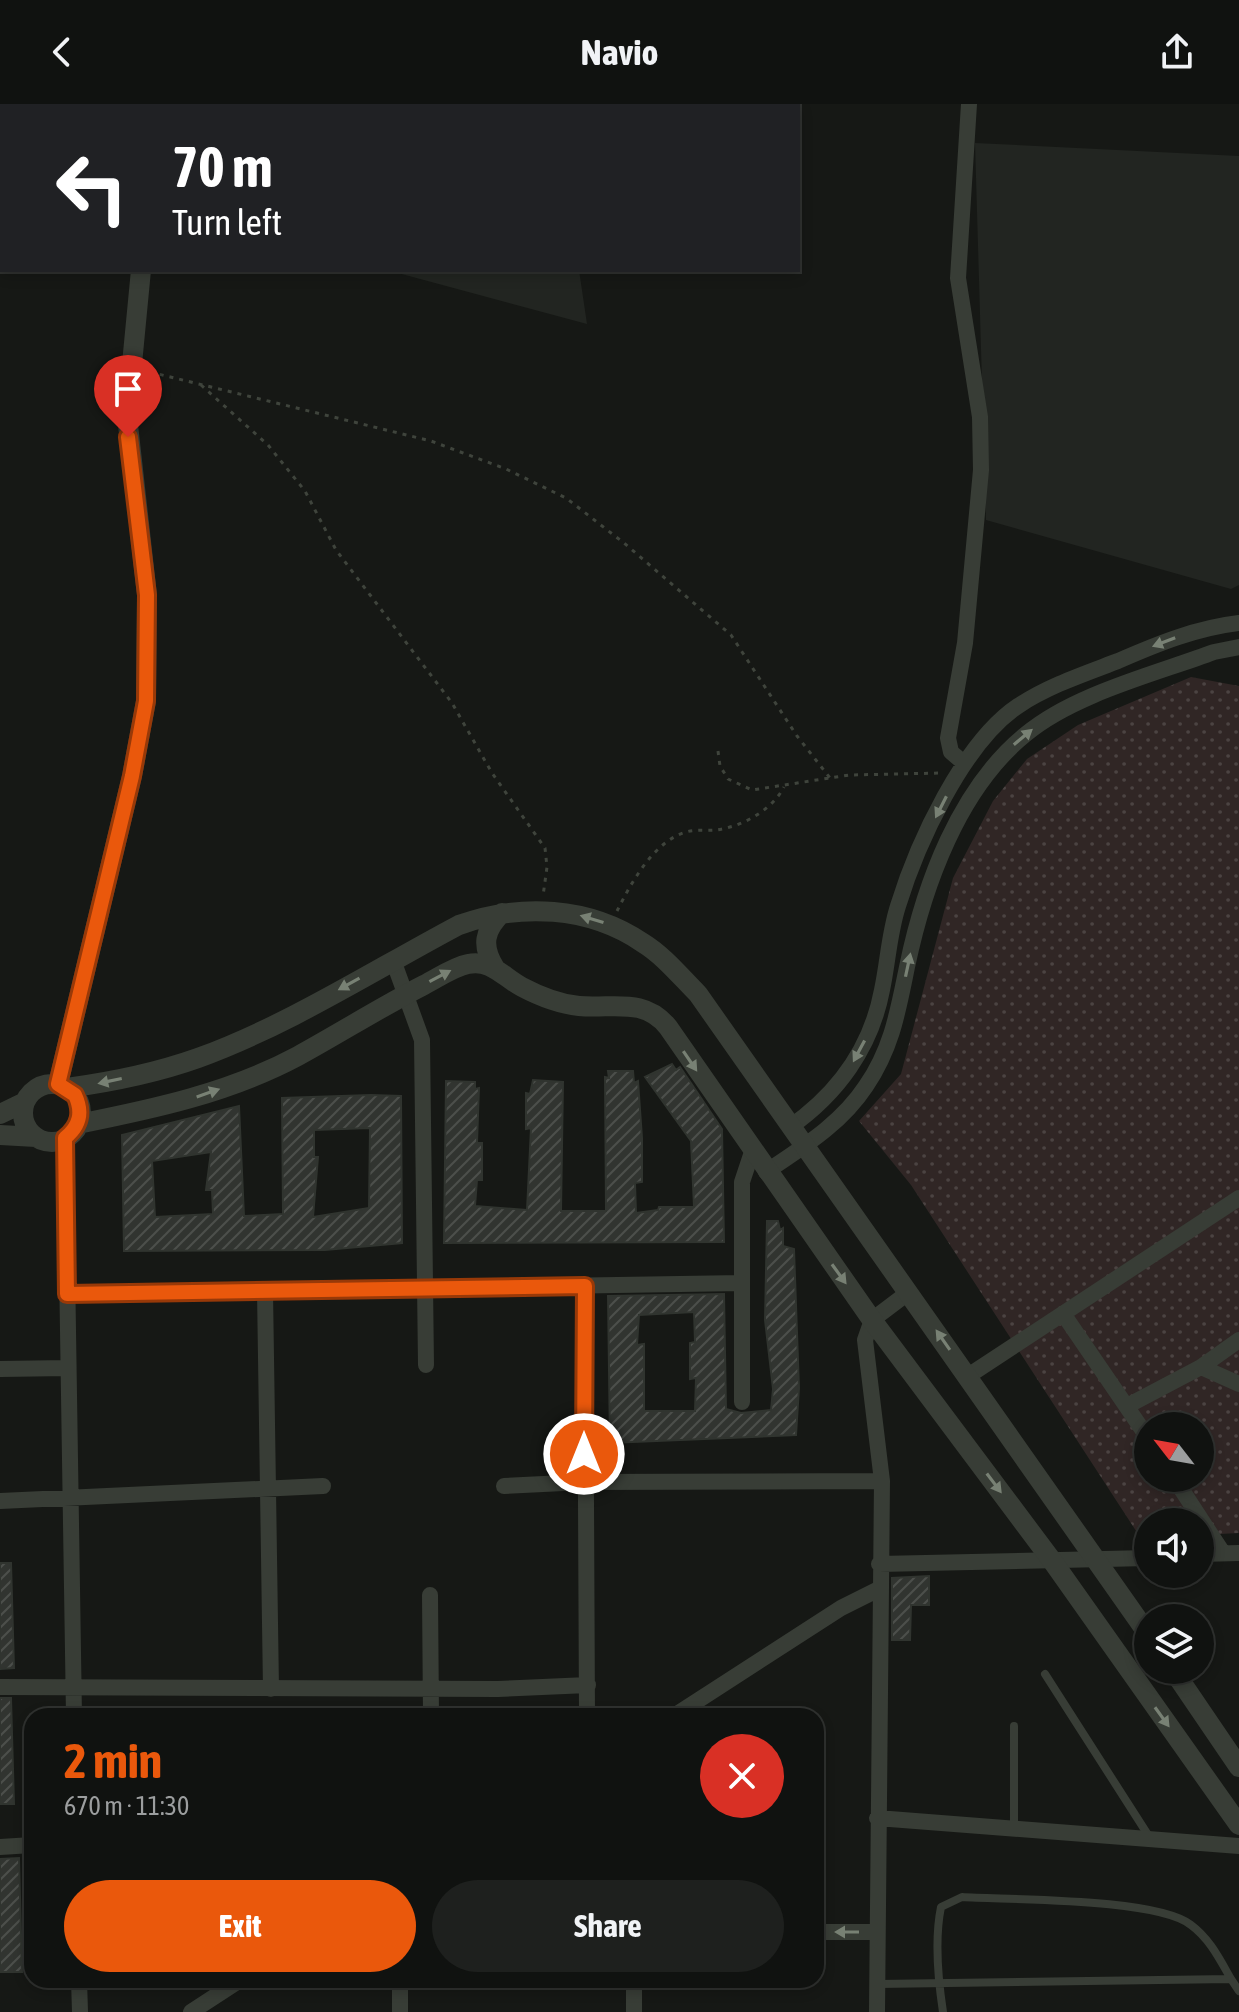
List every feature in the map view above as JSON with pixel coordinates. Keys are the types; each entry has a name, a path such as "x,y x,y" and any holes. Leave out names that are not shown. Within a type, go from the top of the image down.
{"street":[{"path":"961,768 951,752 948,738 965,643 981,470 980,417 958,278 969,104"},
{"path":"63,1086 146,701 149,626 128,437 131,367 141,272"},
{"path":"790,1127 830,1095 862,1048 878,1009 891,930 905,884 961,768 988,730 1032,697 1183,635 1239,623"},
{"path":"766,1172 843,1116 866,1087 887,1050 903,1002 915,937 935,876 963,810 998,760 1057,712 1214,652 1239,647"},
{"path":"0,1114 25,1102 38,1087 104,1083 198,1058 276,1024 459,925 502,913 541,911 584,916 611,925 645,943 698,994 1134,1613"},
{"path":"502,913 490,924 485,939 486,954 495,968 519,986 547,999 577,1005 639,1005 659,1017 872,1320 1053,1562 1239,1825"},
{"path":"393,960 422,1040 426,1365"},
{"path":"0,1135 55,1141 71,1131 173,1105 294,1058 406,994 469,964 495,968"},
{"path":"63,1086 79,1104 71,1131 67,1294 74,1708"},
{"path":"25,1102 24,1121 36,1137"},
{"path":"742,1402 742,1182 752,1152"},
{"path":"968,1376 1239,1198"},
{"path":"67,1294 742,1283"},
{"path":"585,1286 587,1708"},
{"path":"265,1291 271,1689"},
{"path":"877,2012 882,1481 866,1331 872,1320 909,1292"},
{"path":"1064,1315 1134,1417"},
{"path":"1127,1406 1201,1367 1239,1340"},
{"path":"1201,1367 1239,1384"},
{"path":"0,1369 68,1368"},
{"path":"504,1486 584,1482 882,1481"},
{"path":"0,1501 323,1486"},
{"path":"1185,1492 1231,1553"},
{"path":"879,1564 1134,1559"},
{"path":"686,1708 816,1624 879,1589"},
{"path":"430,1595 431,1708"},
{"path":"1183,1684 1239,1767"},
{"path":"0,1687 431,1689 588,1685"},
{"path":"877,1818 1239,1846"},
{"path":"0,1847 24,1846"},
{"path":"824,1932 877,1932"},
{"path":"79,1988 80,2012"},
{"path":"191,2012 228,1988"},
{"path":"400,1988 400,2012"},
{"path":"634,1988 634,2012"}],"lane":[{"path":"1045,1674 1151,1839"},
{"path":"1014,1726 1014,1828"},
{"path":"943,2012 939,1984 941,1907 962,1897 1141,1908 1178,1916 1204,1936 1239,1991"},
{"path":"877,1984 1231,1979"}],"path":[{"path":"131,367 431,441 506,469 566,498 624,543 731,635 797,736 830,778"},
{"path":"198,383 268,445 296,480 336,550 452,703 492,773 545,848 547,867 541,911"},
{"path":"718,751 723,773 735,785 752,790 830,778 961,768"},
{"path":"611,925 639,874 664,843 686,832 720,829 753,816 771,805 785,785"}],"shaded area":[{"path":"975,143 1239,156 1239,585 1231,589 986,520"},
{"path":"394,272 579,272 587,324"},
{"path":"1191,677 1239,686 1239,1533 1214,1534 1214,1508 1134,1508 1134,1528 911,1185 859,1121 901,1074 953,878 993,801 1027,759 1078,725"}],"building":[{"path":"672,1064 676,1070 680,1067 722,1129 724,1242 444,1243 446,1081 475,1082 475,1089 479,1088 477,1143 482,1143 482,1180 477,1180 475,1206 527,1210 531,1128 526,1129 526,1093 530,1094 533,1080 563,1082 561,1211 606,1211 605,1077 609,1078 608,1071 633,1071 634,1083 638,1081 642,1138 642,1182 635,1183 636,1213 658,1210 659,1207 694,1207 691,1141 645,1077"},
{"path":"401,1096 402,1243 325,1250 124,1251 122,1135 239,1106 244,1216 283,1214 282,1098","holes":["370,1128 369,1208 313,1217 318,1157 314,1157 314,1130","211,1152 206,1190 212,1190 213,1214 155,1217 152,1161"]},
{"path":"767,1221 778,1221 780,1230 783,1228 783,1246 794,1249 799,1388 796,1435 610,1443 608,1296 724,1294 726,1409 741,1413 771,1410 773,1389 765,1320","holes":["694,1312 695,1342 690,1343 690,1379 696,1378 695,1411 644,1411 644,1344 637,1345 639,1315"]},
{"path":"0,1563 11,1563 14,1668 0,1669"},
{"path":"929,1576 929,1605 911,1605 910,1640 892,1640 892,1578"},
{"path":"0,1698 11,1698 14,1804 0,1804"},
{"path":"19,1858 22,1972 0,1972 0,1859"}],"route":[{"path":"128,437 147,595 149,663 146,701 132,776 58,1084 75,1095 80,1114 73,1132 65,1138 67,1294 425,1286 585,1286 584,1454"}]}
